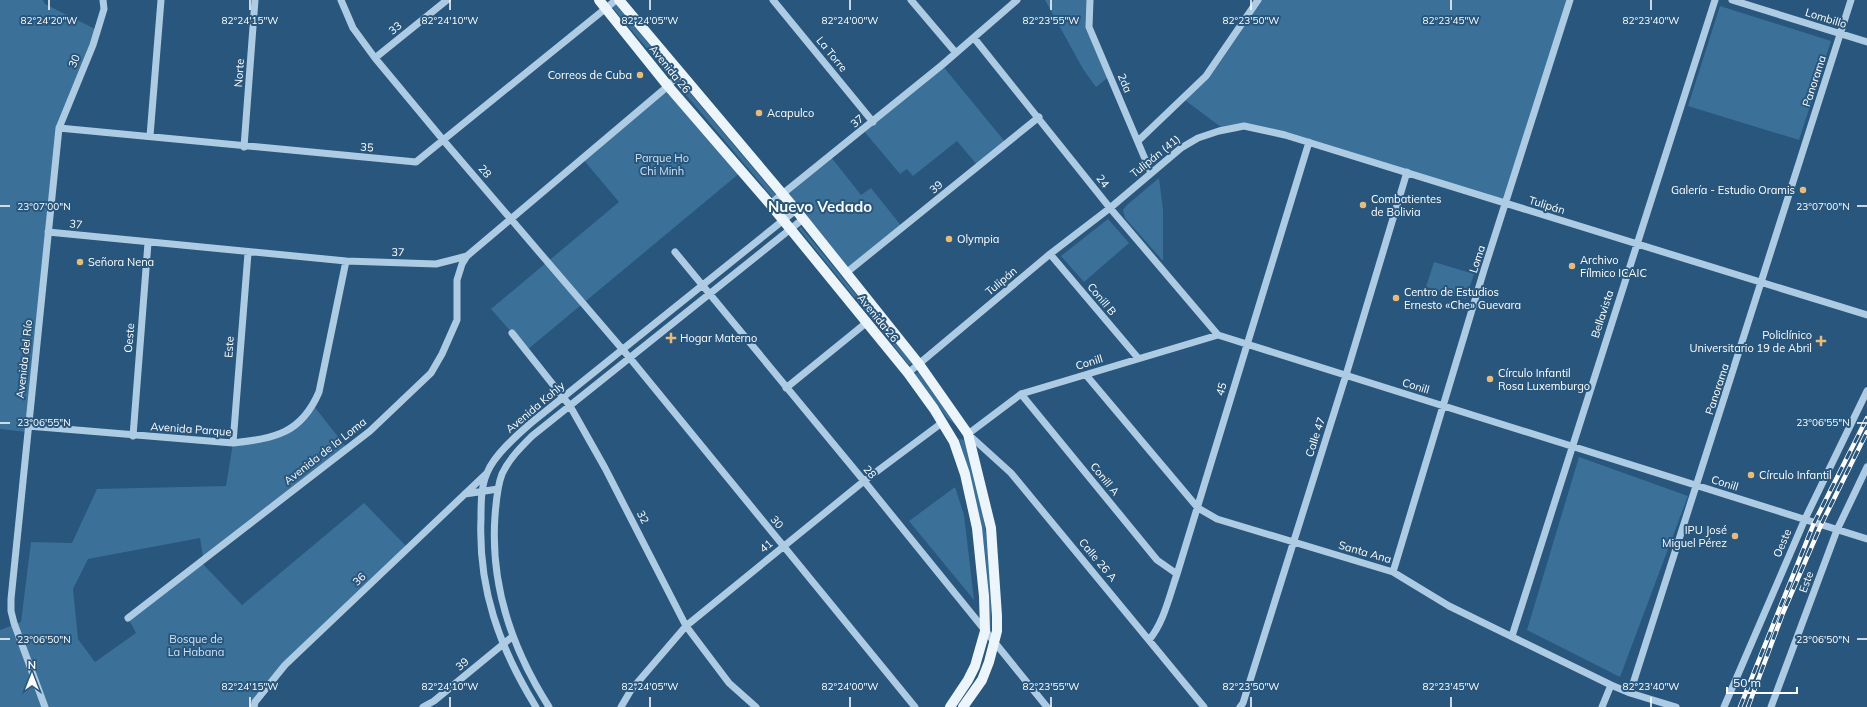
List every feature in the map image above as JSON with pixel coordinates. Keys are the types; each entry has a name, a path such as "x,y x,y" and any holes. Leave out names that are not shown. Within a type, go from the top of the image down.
{"main road":[{"name":"Avenida 26","path":"619,0 796,210 919,364 968,434 991,528 998,616 994,643 982,680 963,707"},
{"name":"Avenida 26","path":"603,4 668,86 770,204 908,373 943,422 954,442 973,505 981,562 984,631 975,666 968,680 950,707"},
{"path":"943,422 961,435 968,434"}],"street":[{"name":"30","path":"59,128 93,45 104,9 103,0"},
{"path":"150,136 161,0"},
{"name":"Norte","path":"244,147 255,0"},
{"name":"28","path":"341,0 353,28 375,58 444,141 623,349"},
{"name":"33","path":"375,58 447,0"},
{"name":"35","path":"59,128 150,136 244,147 416,162 444,141 603,4 616,0"},
{"name":"La Torre","path":"774,0 873,122"},
{"path":"911,0 956,53"},
{"name":"37","path":"770,204 873,122 1017,0"},
{"name":"2da","path":"1090,0 1089,27 1151,173"},
{"path":"1138,141 1206,76 1258,0"},
{"name":"Loma","path":"1394,572 1484,270 1507,204 1570,0"},
{"name":"Bellavista","path":"1512,636 1571,446 1715,0"},
{"name":"Lombillo","path":"1732,0 1867,42"},
{"name":"Panorama","path":"1630,694 1698,486 1851,0"},
{"name":"24","path":"974,38 1039,117 1110,208 1218,335"},
{"name":"37","path":"48,232 248,253 346,261 436,264 467,256 668,86 680,73"},
{"name":"39","path":"846,273 1039,117"},
{"name":"Tulipán","path":"1219,131 1244,126 1285,135 1867,315"},
{"name":"Avenida del Río","path":"45,707 17,634 11,612 28,426 59,128"},
{"name":"Tulipán (41)","path":"1110,208 1181,148 1198,138 1219,131"},
{"name":"45","path":"1149,640 1156,631 1162,617 1177,574 1246,344 1309,142"},
{"name":"Calle 47","path":"1240,707 1243,703 1346,375 1407,172"},
{"name":"Tulipán","path":"908,373 1050,254 1110,208"},
{"name":"Avenida Kohly","path":"536,707 515,673 503,644 490,606 482,571 480,537 483,491 487,473 493,463 520,433 796,210"},
{"name":"Avenida Kohly","path":"549,707 525,667 500,598 494,538 498,489 502,475 513,456 532,436 803,219"},
{"name":"Oeste","path":"132,436 148,243"},
{"name":"28","path":"675,252 864,481 1047,707"},
{"name":"Este","path":"233,443 248,253"},
{"name":"Conill B","path":"1050,254 1138,358"},
{"name":"Avenida de la Loma","path":"128,618 370,430 430,372 442,354 457,320 457,280 462,264 467,256"},
{"name":"Avenida Parque","path":"28,426 132,436 233,443 263,440 284,432 302,421 313,405 324,371 346,261"},
{"path":"786,388 866,323"},
{"name":"32","path":"512,333 570,406 605,468 686,626 729,684 756,707"},
{"name":"Conill","path":"968,434 1021,394 1218,335 1867,539"},
{"name":"30","path":"623,349 915,707"},
{"name":"Santa Ana","path":"1086,375 1198,508 1217,519 1394,572 1449,606 1611,685 1630,694 1676,707"},
{"name":"Oeste","path":"1724,707 1805,519 1867,391"},
{"name":"Conill A","path":"1021,394 1157,560 1177,574"},
{"name":"41","path":"621,707 632,690 686,626 864,481 943,422"},
{"name":"Calle 26 A","path":"968,434 1011,473 1204,707"},
{"name":"Este","path":"1771,707 1838,530 1867,467"},
{"name":"36","path":"254,707 255,702 285,665 487,473"},
{"path":"465,494 498,489"},
{"path":"482,571 496,570"},
{"name":"39","path":"423,707 434,701 513,636"},
{"path":"1602,707 1611,685"}],"green space":[{"path":"0,0 43,0 45,4 97,30 59,128 27,432 0,429"},
{"path":"1045,0 1090,0 1089,27 1110,76 1096,87 1083,69"},
{"path":"1258,0 1570,0 1507,204 1244,126 1225,130 1182,98 1206,76"},
{"path":"616,4 674,74 671,77 612,7"},
{"path":"1720,6 1831,41 1799,140 1688,106"},
{"path":"942,65 1006,143 978,166 957,141 913,176 907,169 900,174 863,130"},
{"path":"679,80 776,195 773,198 675,82"},
{"name":"Parque Ho Chi Minh","path":"668,86 741,172 527,350 491,309 619,202 582,158"},
{"path":"831,157 861,195 871,188 903,228 846,273 783,195"},
{"path":"1159,178 1163,210 1163,261 1125,218 1123,210"},
{"path":"1108,219 1129,243 1084,282 1061,256"},
{"path":"801,227 912,363 909,365 799,229"},
{"path":"1434,262 1474,274 1466,299 1426,287"},
{"path":"918,372 957,426 947,418 915,374"},
{"name":"Bosque de La Habana","path":"313,405 347,448 203,557 200,538 88,559 73,589 78,639 95,662 136,633 128,618 202,563 242,605 364,503 408,548 285,665 254,707 0,707 0,630 21,622 31,542 72,543 97,489 226,486 233,443 284,432"},
{"path":"959,439 964,440 971,463 986,535 991,584 991,633 986,558 973,487"},
{"path":"1579,457 1688,496 1620,677 1527,630"},
{"path":"955,487 964,515 974,600 909,521"}],"railway":[{"path":"1740,707 1814,523 1867,418"},
{"path":"1748,707 1783,613 1821,525 1867,432"}],"place":[{"name":"Correos de Cuba","path":"640,75"},
{"name":"Acapulco","path":"759,113"},
{"name":"Galería - Estudio Oramis","path":"1803,190"},
{"name":"Combatientes de Bolivia","path":"1363,205"},
{"name":"Olympia","path":"949,239"},
{"name":"Señora Nena","path":"80,262"},
{"name":"Archivo Fílmico ICAIC","path":"1572,266"},
{"name":"Centro de Estudios Ernesto «Che» Guevara","path":"1396,298"},
{"name":"Hogar Materno","path":"671,338"},
{"name":"Policlínico Universitario 19 de Abril","path":"1821,341"},
{"name":"Círculo Infantil Rosa Luxemburgo","path":"1490,379"},
{"name":"Círculo Infantil","path":"1751,475"},
{"name":"IPU José Miguel Pérez","path":"1735,536"}],"district":[{"name":"Nuevo Vedado","path":"820,207"}]}
